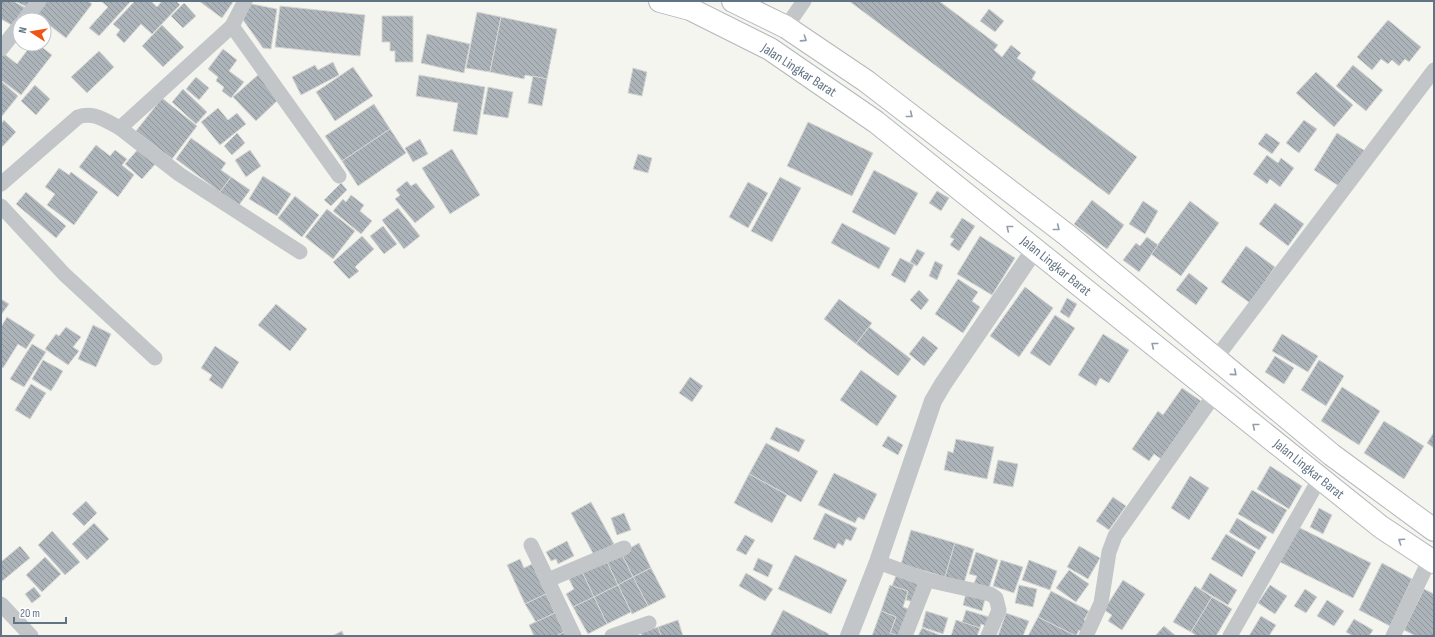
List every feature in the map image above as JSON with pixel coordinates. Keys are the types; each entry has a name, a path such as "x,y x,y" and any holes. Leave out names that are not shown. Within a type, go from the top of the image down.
{"highway":[{"name":"Jalan Lingkar Barat","path":"660,1 690,10 748,37 793,64 876,122 1381,527 1432,561"},
{"name":"Jalan Lingkar Barat","path":"733,1 786,27 866,80 1067,235 1332,454 1434,530"},
{"path":"1078,284 1096,260"},
{"path":"1108,308 1127,286"}],"street":[{"path":"31,12 40,1"},
{"path":"120,128 232,26 245,1"},
{"path":"786,27 804,1"},
{"path":"232,26 339,176"},
{"path":"1,49 12,35"},
{"path":"1216,358 1434,70"},
{"path":"1,184 78,117 84,115 96,116 120,128 179,174 300,252"},
{"path":"1,206 64,274 156,358"},
{"path":"849,636 878,562 938,392 1035,249"},
{"path":"1086,636 1101,603 1109,552 1115,536 1215,394"},
{"path":"1230,636 1320,478"},
{"path":"531,545 574,636"},
{"path":"548,580 624,548"},
{"path":"1393,636 1432,561"},
{"path":"878,562 927,580 990,594 996,598 998,610 988,636"},
{"path":"905,636 927,580"},
{"path":"1,604 31,636"},
{"path":"612,636 649,623"}],"building":[{"path":"1,1 13,1 27,9 25,12 12,12 12,25 1,19"},
{"path":"15,1 33,1 29,8"},
{"path":"44,1 88,1 92,4 66,38 52,27 52,12 36,12"},
{"path":"101,1 131,1 99,36 89,28 108,7"},
{"path":"135,1 151,1 157,7 162,1 176,1 180,5 152,34 141,24 124,43 116,35 120,30 113,24"},
{"path":"199,1 231,1 233,2 222,18"},
{"path":"849,1 939,1 998,45 994,50 1002,57 1011,45 1021,53 1017,58 1036,72 1032,79 1137,157 1109,195"},
{"path":"184,3 196,16 183,28 171,16"},
{"path":"252,4 277,9 271,49 263,48 241,17"},
{"path":"280,6 365,15 360,56 275,47"},
{"path":"989,9 1004,21 995,32 980,21"},
{"path":"477,12 501,17 490,72 466,68"},
{"path":"382,16 413,16 413,62 395,62 395,51 390,51 390,42 382,42"},
{"path":"501,17 557,29 547,79 525,75 524,79 490,72"},
{"path":"1388,20 1421,47 1409,62 1405,59 1399,66 1392,60 1388,64 1381,59 1372,70 1357,57"},
{"path":"162,25 184,47 163,67 142,46"},
{"path":"427,34 470,44 464,73 421,63"},
{"path":"223,49 237,60 229,71 244,82 231,98 222,91 224,87 216,81 218,77 208,69"},
{"path":"99,51 114,67 87,93 71,77"},
{"path":"26,52 48,52 52,55 21,95 1,80 1,56 3,53 17,64"},
{"path":"333,62 339,75 301,95 292,77 315,65 318,70"},
{"path":"1353,65 1383,90 1366,111 1336,86"},
{"path":"353,67 373,96 335,121 316,92"},
{"path":"633,68 647,72 642,96 628,93"},
{"path":"1316,72 1353,105 1334,127 1296,93"},
{"path":"259,74 281,97 256,121 233,97"},
{"path":"419,75 485,87 477,135 453,131 458,103 416,96"},
{"path":"533,76 547,79 542,106 528,103"},
{"path":"196,77 209,88 199,100 186,89"},
{"path":"1,81 18,96 2,116 1,115"},
{"path":"35,85 50,99 36,115 21,101"},
{"path":"488,87 513,92 508,118 483,114"},
{"path":"183,89 207,112 196,124 172,102"},
{"path":"162,98 197,126 172,159 136,131"},
{"path":"374,104 390,129 342,161 325,136"},
{"path":"218,108 228,120 237,113 246,124 220,145 201,122"},
{"path":"4,120 16,132 1,148 1,124"},
{"path":"1304,120 1317,129 1299,153 1286,143"},
{"path":"808,122 873,153 852,196 787,166"},
{"path":"390,129 406,153 358,186 342,161"},
{"path":"237,133 245,143 232,155 224,146"},
{"path":"1266,133 1280,143 1272,154 1258,144"},
{"path":"1337,133 1365,151 1342,188 1314,170"},
{"path":"191,138 226,163 221,170 231,177 220,192 176,159"},
{"path":"420,139 428,154 413,162 405,148"},
{"path":"96,145 110,156 115,150 127,159 122,165 134,175 118,197 79,167"},
{"path":"140,147 157,162 142,179 125,164"},
{"path":"452,149 480,195 450,214 422,168"},
{"path":"250,150 261,166 246,177 235,160"},
{"path":"638,154 652,158 648,173 633,169"},
{"path":"1267,155 1278,163 1281,158 1294,168 1280,187 1270,179 1267,184 1253,174"},
{"path":"59,168 69,175 71,172 98,192 74,225 47,205 55,194 45,187"},
{"path":"874,170 918,193 895,235 852,212"},
{"path":"263,176 291,194 277,216 249,199"},
{"path":"231,177 250,190 239,205 220,192"},
{"path":"780,177 801,188 772,242 751,231"},
{"path":"407,181 411,186 416,183 435,207 415,223 395,199 400,195 396,190"},
{"path":"748,182 768,193 748,228 729,217"},
{"path":"341,183 347,190 331,206 324,200"},
{"path":"937,191 949,198 941,211 929,203"},
{"path":"26,192 66,226 56,238 16,204"},
{"path":"351,195 364,205 360,211 372,221 361,234 333,211 343,199 346,202"},
{"path":"295,196 319,215 302,237 278,218"},
{"path":"1092,200 1124,225 1107,249 1074,224"},
{"path":"1143,201 1158,211 1145,234 1129,224"},
{"path":"1190,201 1219,223 1181,276 1151,254"},
{"path":"1275,203 1304,224 1288,246 1259,224"},
{"path":"398,208 420,236 404,249 382,220"},
{"path":"327,209 355,231 333,259 305,237"},
{"path":"962,218 975,226 959,251 950,245 954,239 950,237"},
{"path":"842,223 890,248 879,269 831,243"},
{"path":"383,226 397,244 384,254 370,236"},
{"path":"362,236 374,249 355,267 359,271 349,279 333,262"},
{"path":"980,236 1015,258 992,295 957,274"},
{"path":"1147,237 1158,245 1139,272 1123,260 1136,243 1140,246"},
{"path":"1246,246 1275,267 1250,303 1221,282"},
{"path":"917,249 925,253 917,266 910,262"},
{"path":"900,258 914,265 905,283 891,275"},
{"path":"935,261 943,265 937,280 929,276"},
{"path":"1189,273 1208,288 1196,305 1176,290"},
{"path":"958,279 978,292 972,301 980,307 963,333 935,314"},
{"path":"1025,287 1053,308 1019,357 990,336"},
{"path":"919,290 929,300 921,310 910,300"},
{"path":"1067,298 1077,304 1069,318 1060,312"},
{"path":"1,299 9,304 1,315"},
{"path":"839,299 872,323 856,344 824,319"},
{"path":"276,304 307,329 290,351 258,325"},
{"path":"1055,315 1075,328 1050,366 1030,353"},
{"path":"7,317 35,335 26,349 18,344 3,368 1,367 1,327"},
{"path":"93,325 111,334 96,367 78,359"},
{"path":"66,327 81,337 73,347 79,351 68,365 45,349 56,334 59,336"},
{"path":"869,327 911,359 898,376 856,344"},
{"path":"1103,334 1129,350 1109,383 1100,378 1096,386 1078,375"},
{"path":"1282,334 1318,356 1308,372 1272,351"},
{"path":"923,336 938,348 924,366 909,354"},
{"path":"32,344 46,352 24,387 10,379"},
{"path":"215,346 239,362 222,389 209,380 212,375 201,368"},
{"path":"1275,356 1294,368 1284,384 1265,372"},
{"path":"43,360 63,371 51,391 32,379"},
{"path":"1319,360 1344,376 1326,406 1301,390"},
{"path":"861,370 897,396 877,426 840,400"},
{"path":"690,377 703,386 692,402 679,393"},
{"path":"31,384 46,393 30,419 15,410"},
{"path":"1342,387 1380,411 1359,445 1321,421"},
{"path":"1182,388 1201,401 1161,459 1154,454 1149,461 1132,449 1158,411 1163,415"},
{"path":"1384,421 1424,446 1404,479 1364,453"},
{"path":"776,427 805,440 799,452 770,439"},
{"path":"1434,432 1434,448 1427,443"},
{"path":"888,436 903,445 898,455 882,446"},
{"path":"956,439 994,447 987,479 944,470 948,451 953,453"},
{"path":"766,443 818,471 801,502 749,474"},
{"path":"998,460 1018,464 1013,487 993,483"},
{"path":"1270,466 1302,486 1289,509 1257,489"},
{"path":"834,473 877,494 864,520 858,517 855,523 818,505"},
{"path":"749,474 787,495 772,523 734,503"},
{"path":"1190,476 1209,488 1189,520 1171,508"},
{"path":"1252,490 1287,510 1273,534 1238,514"},
{"path":"1113,497 1126,506 1109,530 1096,521"},
{"path":"86,501 97,513 84,526 72,514"},
{"path":"591,502 614,544 594,555 571,513"},
{"path":"1319,508 1332,515 1323,534 1310,527"},
{"path":"624,513 631,530 617,535 611,518"},
{"path":"825,513 857,528 851,541 846,539 843,546 838,543 835,549 813,539"},
{"path":"1237,518 1267,537 1259,550 1229,532"},
{"path":"94,523 109,539 87,560 72,544"},
{"path":"1298,527 1371,563 1353,598 1280,562"},
{"path":"911,530 955,543 945,577 901,564"},
{"path":"52,531 80,562 65,575 38,545"},
{"path":"1226,534 1256,552 1242,577 1211,559"},
{"path":"745,535 755,540 746,555 736,550"},
{"path":"567,541 574,556 558,564 556,559 551,561 546,552"},
{"path":"639,543 651,568 633,577 621,553"},
{"path":"955,543 974,549 964,583 945,577"},
{"path":"20,546 30,558 1,582 1,562"},
{"path":"1079,546 1100,558 1088,579 1067,567"},
{"path":"976,552 998,560 989,588 974,583 977,576 969,574"},
{"path":"621,553 633,577 618,585 606,560"},
{"path":"795,555 847,580 831,614 778,589"},
{"path":"45,557 61,574 42,592 26,575"},
{"path":"758,558 773,565 768,577 753,570"},
{"path":"520,559 524,568 532,564 546,594 525,604 507,565"},
{"path":"606,560 618,585 594,597 582,572"},
{"path":"1001,560 1023,567 1014,593 993,586"},
{"path":"1029,560 1057,571 1050,590 1022,580"},
{"path":"1382,563 1412,579 1390,626 1359,610"},
{"path":"651,568 666,597 648,606 633,577"},
{"path":"1069,570 1089,584 1076,602 1056,588"},
{"path":"582,572 594,597 573,607 566,594 574,589 569,579"},
{"path":"746,573 773,589 765,601 739,586"},
{"path":"897,573 921,581 913,602 906,600 908,591 892,586"},
{"path":"1210,573 1237,590 1228,605 1201,589"},
{"path":"633,577 648,606 632,614 618,585"},
{"path":"1123,580 1145,594 1122,630 1108,621 1112,615 1104,610"},
{"path":"618,585 631,612 607,624 594,597"},
{"path":"890,585 908,591 903,607 909,609 898,636 890,633 896,617 881,611"},
{"path":"1019,585 1037,589 1033,607 1015,603"},
{"path":"1270,585 1287,596 1275,614 1258,603"},
{"path":"1195,586 1212,597 1191,632 1173,622"},
{"path":"34,587 41,596 32,603 25,594"},
{"path":"1305,589 1317,597 1306,613 1294,606"},
{"path":"1424,589 1434,594 1434,636 1416,636 1404,630"},
{"path":"1051,591 1089,611 1084,620 1089,622 1083,632 1079,630 1076,636 1038,617"},
{"path":"966,593 985,599 982,611 963,605"},
{"path":"546,594 555,613 536,622 525,604"},
{"path":"594,597 607,624 588,634 573,607"},
{"path":"1212,597 1232,609 1216,636 1197,636 1191,632"},
{"path":"1327,600 1344,611 1334,626 1317,616"},
{"path":"783,610 829,634 828,636 770,636"},
{"path":"966,610 989,617 986,626 981,624 980,628 962,623"},
{"path":"881,611 896,617 890,633 898,636 872,636"},
{"path":"926,611 948,618 943,634 922,627"},
{"path":"555,613 564,632 556,636 534,636 529,625"},
{"path":"1006,613 1029,621 1023,636 998,636"},
{"path":"1261,616 1276,625 1269,636 1249,636"},
{"path":"1038,617 1076,636 1028,636"},
{"path":"1354,619 1373,630 1369,636 1353,636 1346,632"},
{"path":"678,620 683,636 661,636 658,627"},
{"path":"956,620 980,628 977,636 951,636"},
{"path":"1164,626 1176,636 1155,636"},
{"path":"658,627 661,636 642,636 641,633"},
{"path":"922,628 942,636 918,636"},
{"path":"342,631 344,636 332,636"},
{"path":"564,632 566,636 556,636"}]}
